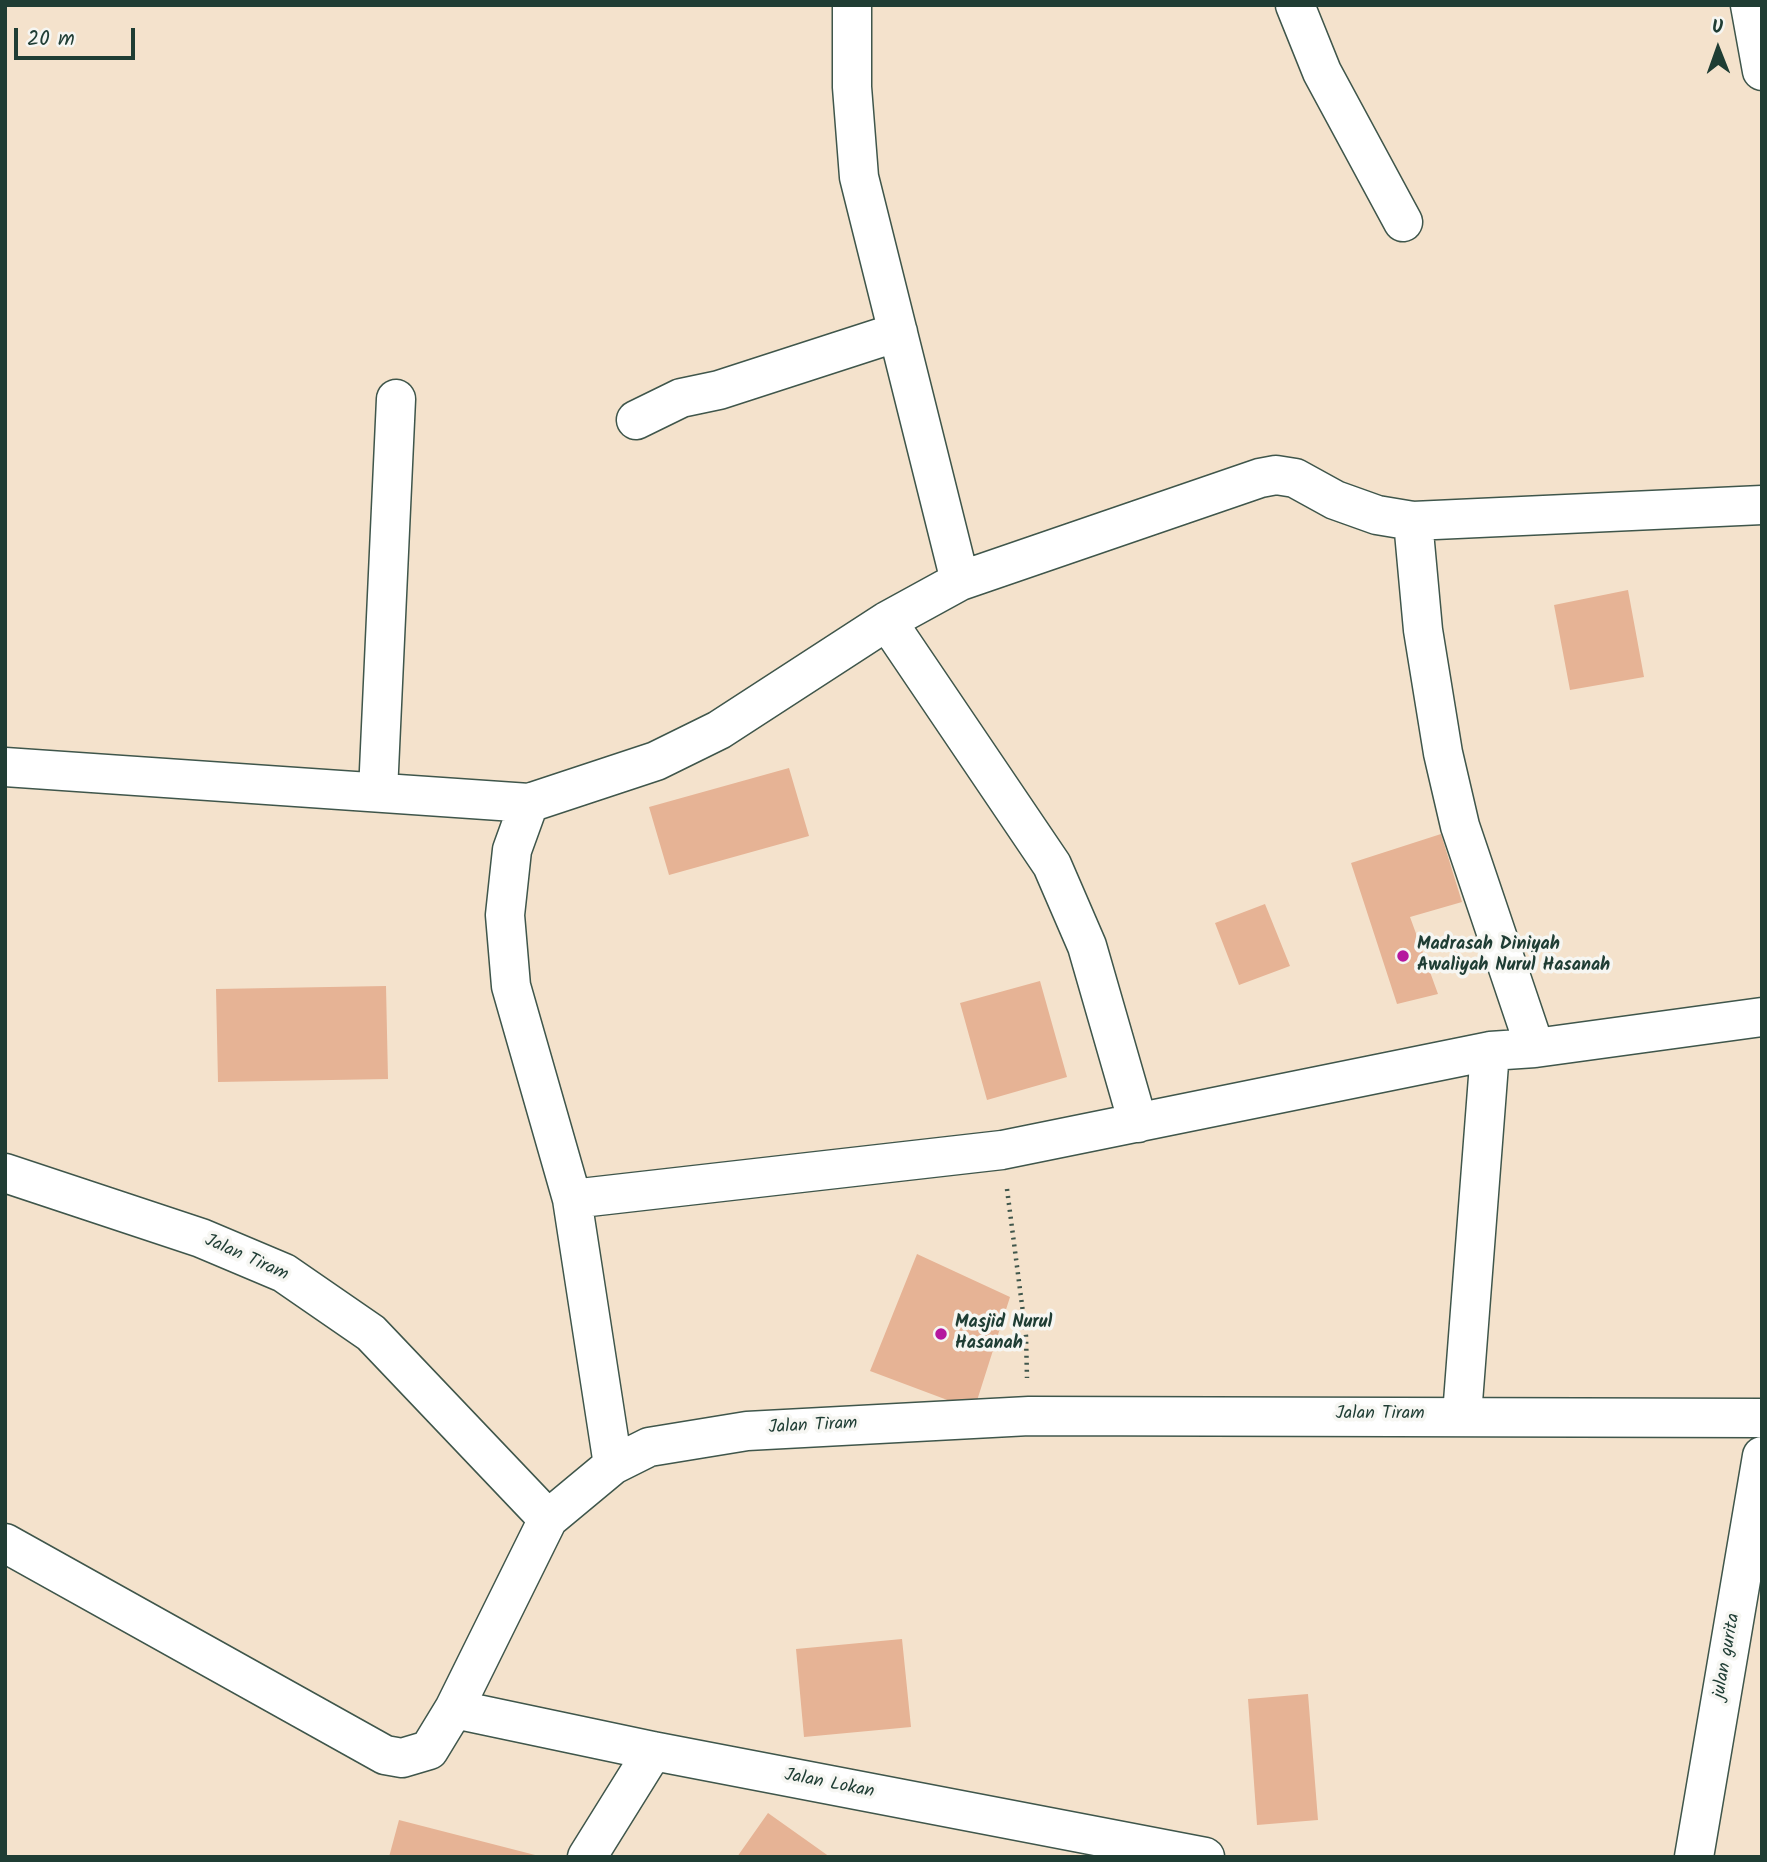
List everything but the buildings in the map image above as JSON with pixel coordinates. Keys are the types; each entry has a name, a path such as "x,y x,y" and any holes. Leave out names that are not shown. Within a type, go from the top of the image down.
{"street":[{"path":"852,5 852,87 859,177 960,581"},
{"path":"1295,5 1322,72 1403,222"},
{"path":"1750,5 1762,71"},
{"path":"636,420 681,398 719,390 898,332"},
{"path":"378,792 396,399"},
{"path":"5,767 529,803 656,761 719,730 887,621 960,581 1276,475 1295,478 1356,508 1413,521 1762,505"},
{"path":"1413,521 1423,630 1443,752 1460,826 1535,1048"},
{"path":"887,621 1052,864 1087,946 1138,1123"},
{"path":"529,803 512,850 505,915 511,986 572,1199 613,1465"},
{"path":"572,1199 1002,1150 1490,1051 1535,1048 1762,1017"},
{"path":"1462,1415 1490,1051"},
{"name":"Jalan Tiram","path":"5,1173 201,1238 284,1273 371,1334 548,1519 613,1465 649,1447 747,1431 1029,1416 1462,1415 1762,1418"},
{"name":"julan gurita","path":"1694,1857 1762,1456"},
{"path":"5,1543 385,1755 402,1758 429,1750 454,1709 548,1519"},
{"name":"Jalan Lokan","path":"454,1709 653,1751 1205,1857"},
{"path":"587,1857 653,1751"}],"path":[{"path":"1002,1150 1026,1336 1029,1416"}],"place":[{"name":"Madrasah Diniyah Awaliyah Nurul Hasanah","path":"1403,956"},
{"name":"Masjid Nurul Hasanah","path":"941,1334"}]}
